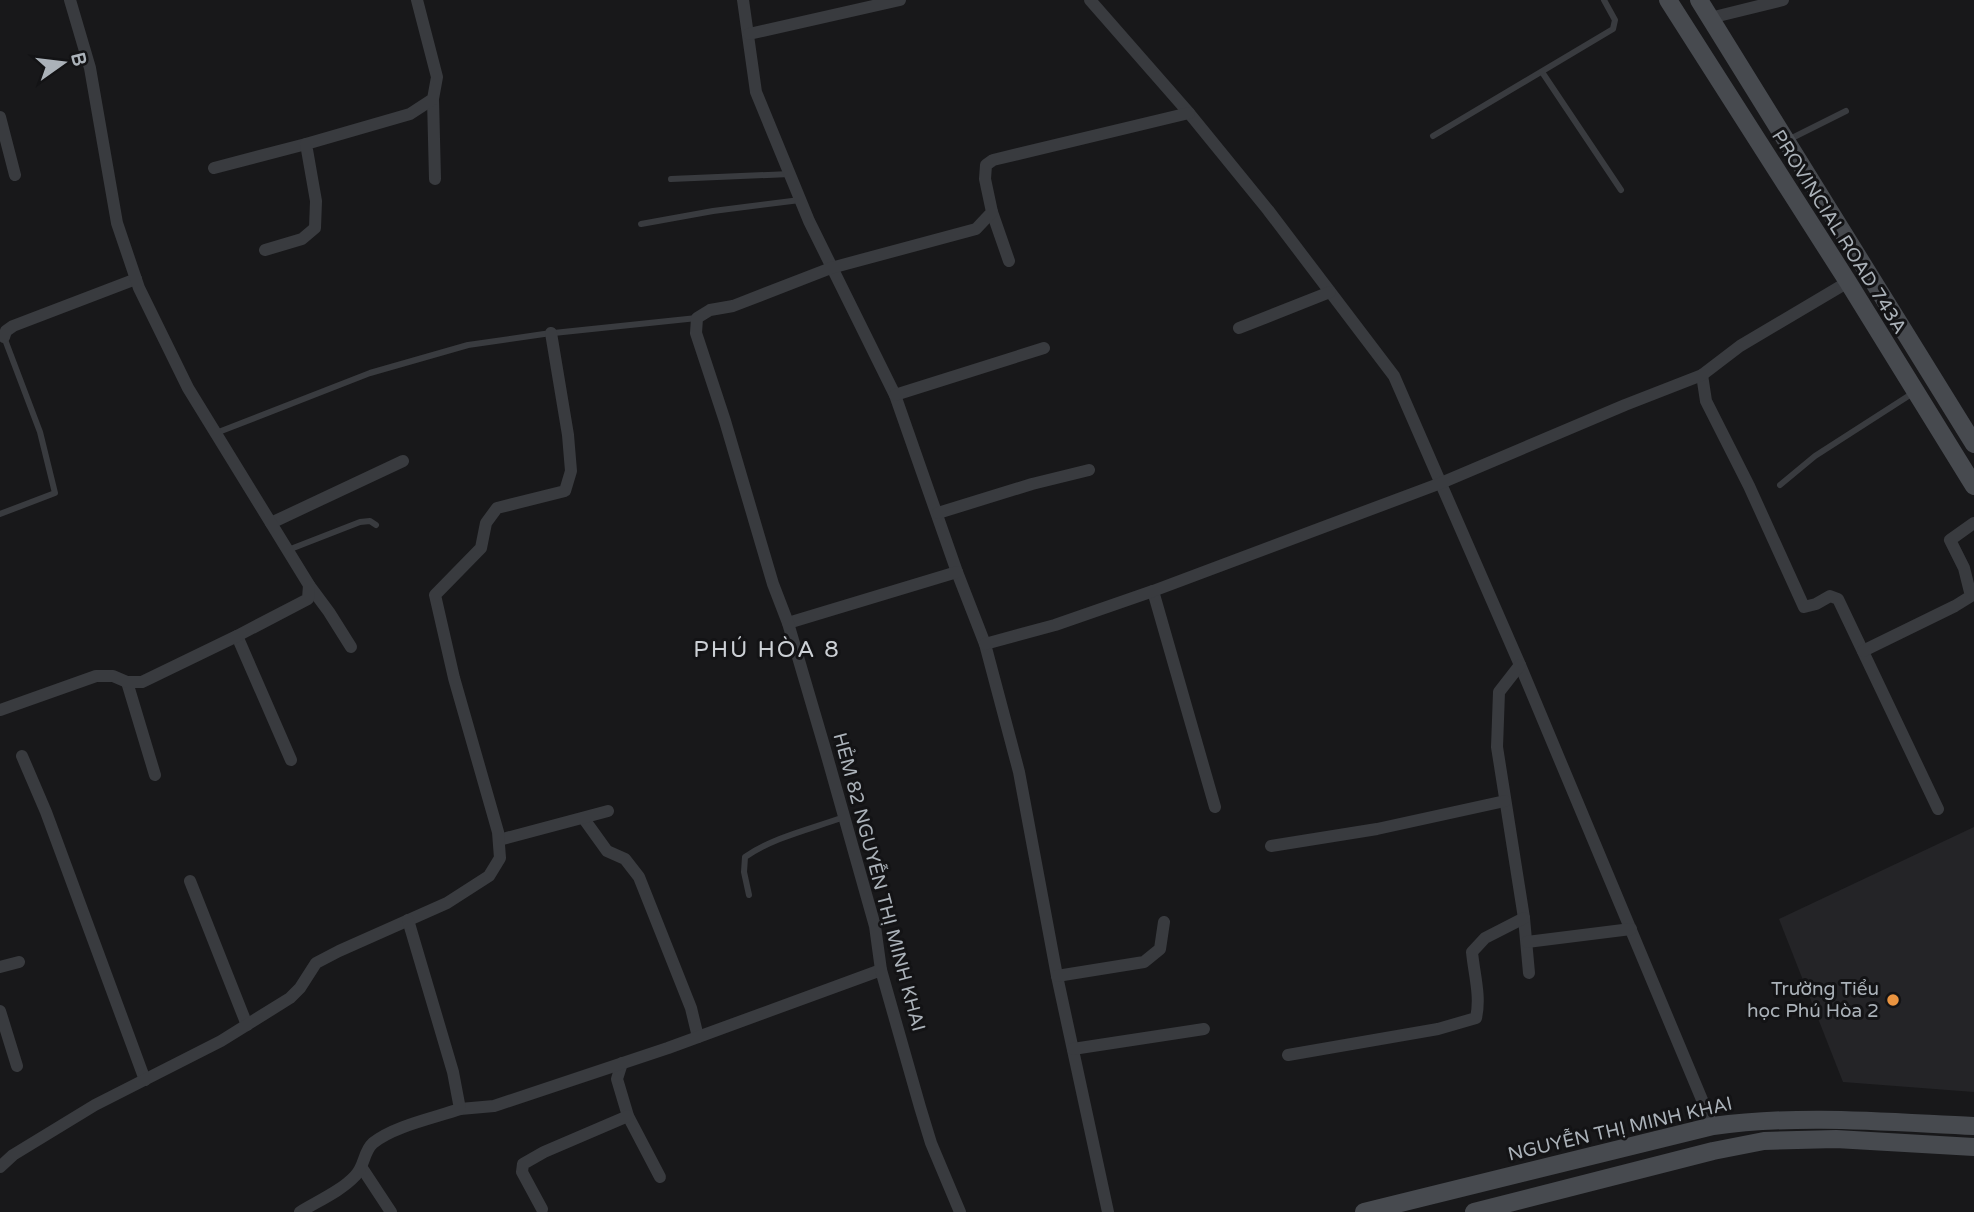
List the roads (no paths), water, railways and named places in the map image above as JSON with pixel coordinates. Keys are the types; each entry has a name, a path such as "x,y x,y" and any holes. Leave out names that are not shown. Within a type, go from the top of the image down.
{"main road":[{"name":"PROVINCIAL ROAD 743A","path":"1668,0 1974,486"},
{"name":"PROVINCIAL ROAD 743A","path":"1699,0 1974,444"},
{"path":"1688,32 1710,18"},
{"path":"1848,282 1867,270"},
{"name":"NGUYỄN THỊ MINH KHAI","path":"1364,1212 1713,1126 1761,1120 1811,1119 1974,1126"},
{"path":"1474,1212 1533,1205 1713,1151 1764,1141 1836,1139 1974,1147"}],"street":[{"path":"70,0 90,68 117,223 136,279 188,388 309,585 329,611 351,648"},
{"path":"417,0 437,77 433,99 435,179"},
{"path":"743,0 756,92 831,268 895,396 985,644 1019,772 1056,976 1108,1212"},
{"path":"749,34 900,0"},
{"path":"1090,0 1189,113 1394,376 1520,665 1713,1126"},
{"path":"1710,18 1779,0"},
{"path":"214,168 410,114 433,99"},
{"path":"1009,261 992,212 985,180 986,166 993,160 1189,113"},
{"path":"0,117 15,175"},
{"path":"265,250 302,239 314,228 316,201 306,144"},
{"path":"697,318 710,310 733,306 831,268 976,229 992,212"},
{"path":"4,337 6,331 13,326 136,279"},
{"path":"985,644 1055,625 1153,591 1441,483 1702,375 1740,346 1848,282"},
{"path":"1239,328 1330,292"},
{"name":"HẺM 82 NGUYỄN THỊ MINH KHAI","path":"697,318 696,333 773,584 788,623 875,926 881,970 931,1143 960,1212"},
{"path":"0,1167 13,1154 95,1105 221,1041 290,998 316,963 447,903 489,876 500,858 499,841 454,678 435,595 481,548 486,523 497,508 565,491 571,471 568,435 551,333"},
{"path":"895,396 1044,348"},
{"path":"1702,375 1706,401 1749,486 1804,607 1835,596 1938,809"},
{"path":"271,523 403,461"},
{"path":"938,513 1032,484 1089,470"},
{"path":"1863,651 1970,596 1964,568 1950,540 1974,523"},
{"path":"788,623 957,572"},
{"path":"0,710 96,676 113,676 127,682 142,682 308,599 309,585"},
{"path":"1153,591 1215,807"},
{"path":"237,636 291,760"},
{"path":"1520,665 1499,692 1497,747 1524,918 1530,974"},
{"path":"127,682 155,775"},
{"path":"22,757 46,812 145,1080"},
{"path":"1271,846 1377,829 1505,801"},
{"path":"499,841 608,811"},
{"path":"584,819 607,851 625,859 639,877 691,1008 698,1037"},
{"path":"190,881 247,1025"},
{"path":"1289,1055 1438,1029 1476,1018 1479,1003 1472,952 1485,938 1524,918"},
{"path":"408,920 453,1072 460,1109"},
{"path":"1056,976 1143,962 1160,949 1164,922"},
{"path":"1527,943 1631,929"},
{"path":"0,967 19,962"},
{"path":"300,1212 355,1177 362,1168 366,1152 373,1143 389,1133 460,1109 494,1106 698,1037 881,970"},
{"path":"0,1011 17,1066"},
{"path":"1073,1049 1204,1029"},
{"path":"622,1063 617,1079 628,1116 660,1177"},
{"path":"539,1211 522,1172 523,1164 544,1152 628,1116"},
{"path":"362,1168 391,1212"}],"lane":[{"path":"1433,136 1613,29 1615,20 1604,0"},
{"path":"1542,72 1621,190"},
{"path":"1787,141 1846,111"},
{"path":"671,179 790,174"},
{"path":"641,224 800,200"},
{"path":"216,433 370,373 468,345 551,333 697,318"},
{"path":"0,514 55,493 40,432 4,337"},
{"path":"1780,485 1815,456 1915,392"},
{"path":"288,550 360,522 370,521 376,525"},
{"path":"749,895 744,872 745,857 758,848 844,817"}],"place":[{"name":"Trường Tiểu học Phú Hòa 2","path":"1893,1000"}],"district":[{"name":"PHÚ HÒA 8","path":"767,650"}]}
